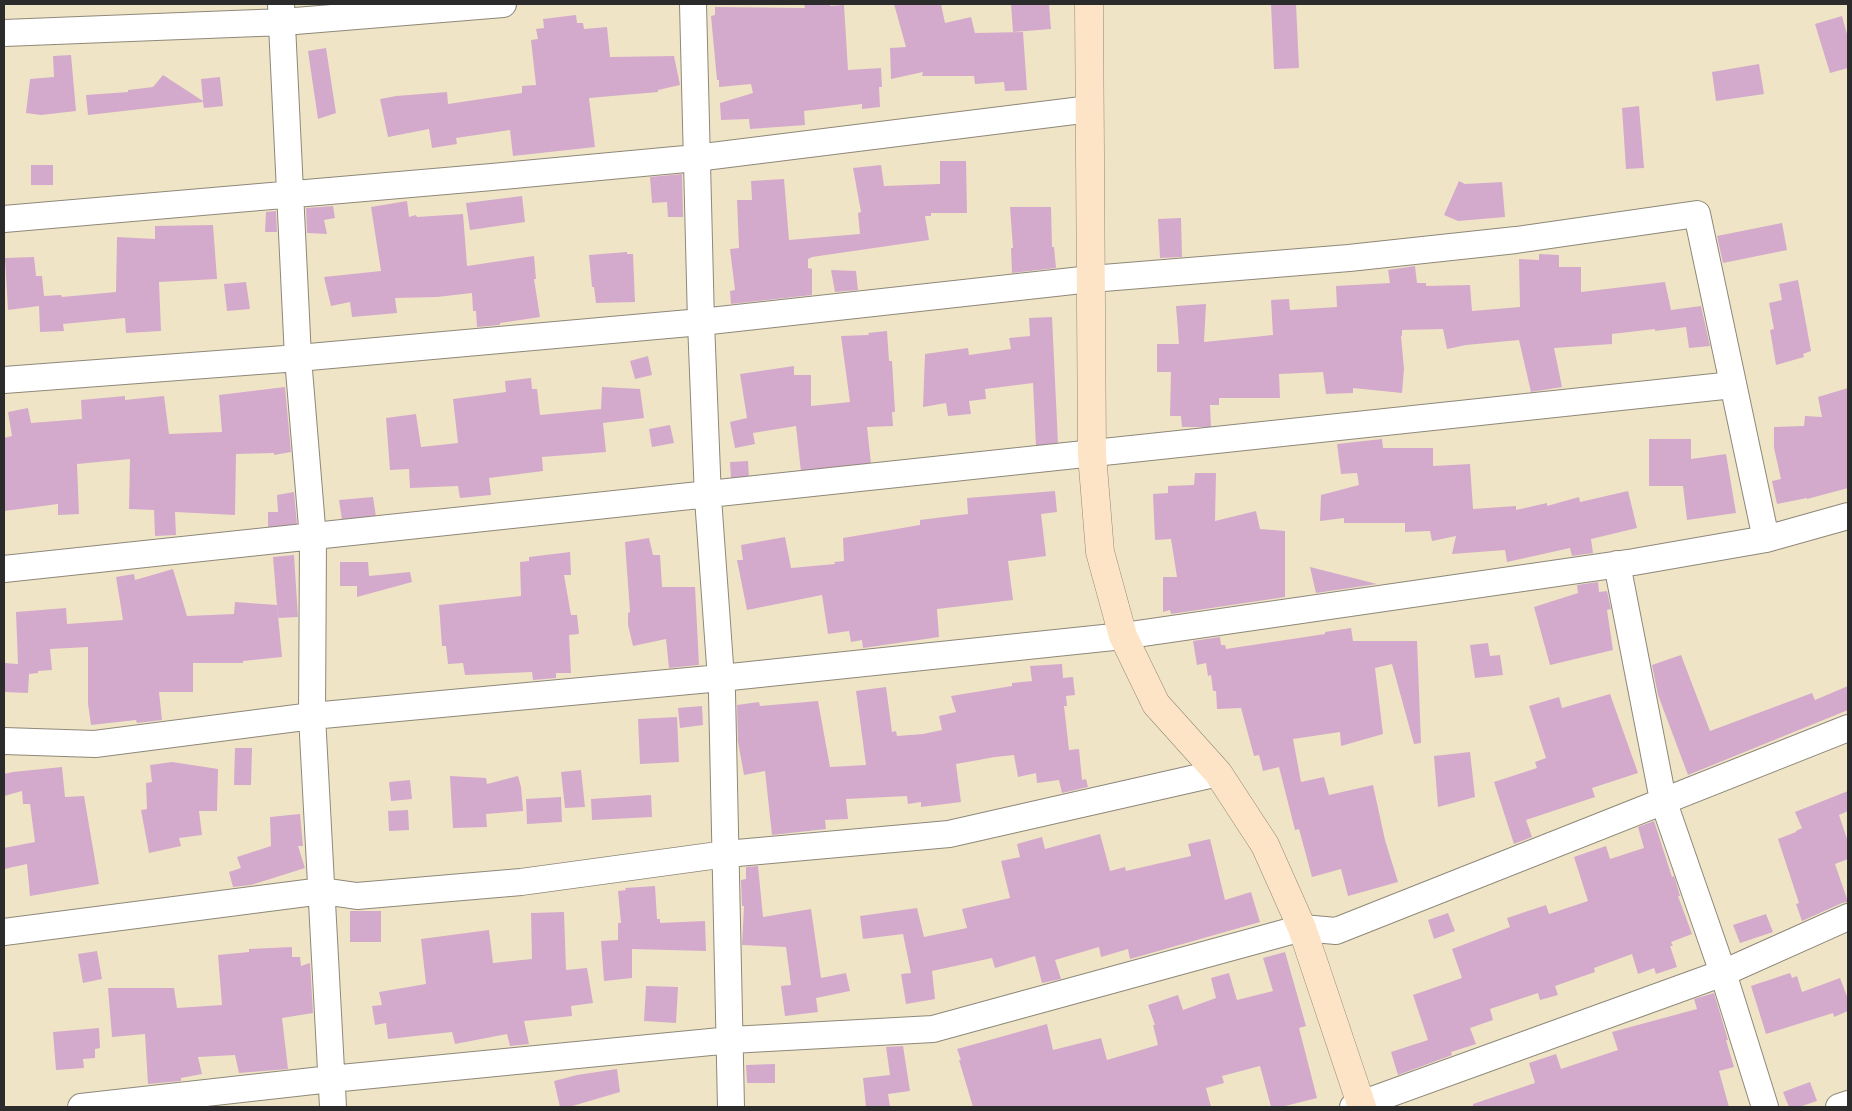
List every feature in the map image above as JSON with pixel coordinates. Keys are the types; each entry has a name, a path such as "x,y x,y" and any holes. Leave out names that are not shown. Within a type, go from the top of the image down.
{"main road":[{"path":"1089,4 1092,455 1100,552 1123,636 1156,704 1218,773 1265,845 1302,928 1358,1106"}],"street":[{"path":"4,34 282,13 503,4"},
{"path":"693,4 696,158 708,498 721,678 732,1107"},
{"path":"282,13 298,358 313,539 312,716 333,1107"},
{"path":"4,219 492,178 696,158 1090,109"},
{"path":"4,380 298,358 701,322 1091,279 1349,258 1516,240 1697,214 1766,539"},
{"path":"4,569 708,498 1733,385"},
{"path":"4,741 95,744 312,716 721,678 1123,636 1617,564 1766,539 1848,516"},
{"path":"1617,564 1663,800 1723,973 1765,1107"},
{"path":"81,1107 331,1079 731,1040 933,1029 1302,928 1336,931 1848,728"},
{"path":"4,932 322,891 357,896 492,885 726,854 949,834 1218,773"},
{"path":"1358,1106 1723,973 1848,917"},
{"path":"1839,1107 1848,1104"}],"building":[{"path":"804,4 844,5 848,70 881,68 882,87 879,87 880,107 862,109 862,104 804,111 805,125 750,129 749,119 721,120 720,103 753,93 751,84 719,87 711,16 715,15 715,7 805,8"},
{"path":"894,4 941,4 945,23 971,17 975,33 1023,32 1027,90 1005,91 1004,82 975,84 974,76 922,76 923,72 891,79 890,48 906,47"},
{"path":"1011,4 1049,4 1051,29 1013,32"},
{"path":"1271,4 1296,4 1299,68 1274,69"},
{"path":"576,15 577,23 583,23 584,29 607,27 610,57 674,56 680,85 658,90 658,92 589,98 595,147 513,156 510,130 456,138 457,144 432,148 429,129 388,137 380,99 447,92 448,104 522,93 522,86 536,85 531,40 538,39 536,29 544,28 543,19"},
{"path":"1842,16 1848,38 1848,68 1830,73 1815,24"},
{"path":"326,48 336,113 318,119 308,51"},
{"path":"71,55 76,111 41,115 26,113 30,79 54,77 53,56"},
{"path":"1759,64 1764,94 1716,101 1712,72"},
{"path":"163,75 203,101 201,79 220,77 223,106 204,108 203,102 88,115 86,95 128,92 128,90 153,87"},
{"path":"1639,106 1644,168 1626,169 1622,108"},
{"path":"940,161 966,161 967,213 931,213 931,216 925,216 929,240 812,257 808,259 808,268 812,269 812,295 731,304 730,291 735,290 730,249 739,248 737,200 752,200 751,181 784,179 789,240 860,234 858,213 861,212 853,168 881,165 884,186 940,184"},
{"path":"31,165 53,165 53,185 31,185"},
{"path":"682,174 683,217 668,217 667,202 652,203 650,177"},
{"path":"1459,181 1465,184 1502,182 1505,217 1458,221 1444,215"},
{"path":"522,196 525,222 470,230 466,203"},
{"path":"407,201 409,217 416,215 417,217 463,214 467,266 534,256 536,279 534,279 540,317 500,323 500,325 477,327 476,311 473,311 472,293 437,297 395,298 397,313 352,317 350,302 331,306 324,277 381,271 371,207"},
{"path":"333,206 335,218 324,220 327,234 307,233 306,208"},
{"path":"1010,207 1051,207 1052,247 1054,247 1056,268 1012,273 1011,248 1013,248"},
{"path":"276,211 277,232 265,232 266,212"},
{"path":"1181,218 1182,257 1160,258 1158,219"},
{"path":"1782,223 1787,250 1723,263 1717,236"},
{"path":"213,225 217,279 159,282 161,331 126,333 125,318 63,324 64,331 40,332 39,306 8,310 5,258 34,257 36,276 42,276 44,296 61,295 62,297 116,292 117,237 155,239 155,226"},
{"path":"627,252 627,254 633,254 635,302 596,303 594,287 592,287 589,255"},
{"path":"1539,254 1559,255 1559,267 1581,267 1581,292 1665,282 1671,310 1701,306 1710,346 1689,348 1686,327 1612,334 1612,344 1554,348 1562,387 1531,392 1519,340 1466,345 1447,349 1443,329 1402,330 1404,369 1402,393 1353,388 1353,393 1326,394 1323,372 1279,374 1280,398 1219,398 1219,405 1210,405 1211,427 1182,427 1181,416 1170,416 1171,372 1157,372 1157,344 1179,344 1176,306 1206,304 1204,342 1273,335 1271,300 1289,299 1290,310 1337,307 1336,286 1390,283 1388,270 1415,266 1417,283 1426,283 1426,286 1470,285 1472,311 1520,307 1519,259 1539,260"},
{"path":"831,270 856,271 858,290 835,292"},
{"path":"1798,280 1811,351 1803,354 1804,357 1776,365 1770,330 1774,329 1769,303 1782,300 1779,284"},
{"path":"246,282 250,309 227,311 224,284"},
{"path":"1052,317 1058,444 1036,446 1033,383 985,389 986,399 969,401 971,414 948,416 946,403 923,407 925,354 968,348 969,355 1011,349 1009,338 1030,336 1029,318"},
{"path":"887,331 889,361 892,361 895,412 892,412 893,426 867,427 871,464 801,472 796,426 753,433 755,444 735,448 730,422 747,418 740,374 794,366 794,375 811,375 811,406 850,402 841,336 869,335 868,333"},
{"path":"648,356 652,375 635,379 630,361"},
{"path":"531,378 532,389 537,389 540,415 601,409 602,387 640,389 644,418 603,423 606,452 542,457 543,471 489,478 491,495 460,498 458,486 410,488 409,469 390,470 386,418 416,414 421,447 458,443 453,399 506,392 505,381"},
{"path":"285,387 291,452 274,455 274,453 236,454 235,515 175,512 176,535 155,536 154,510 129,509 130,459 77,464 79,514 58,515 58,504 4,511 4,438 12,436 8,412 28,408 31,423 82,419 81,400 125,396 125,400 164,396 169,434 222,432 219,395"},
{"path":"1848,388 1848,488 1807,499 1777,504 1772,481 1781,479 1774,448 1774,427 1804,426 1805,416 1822,417 1818,397"},
{"path":"670,425 674,443 652,447 649,429"},
{"path":"1382,439 1383,448 1433,448 1433,466 1470,464 1473,509 1516,506 1516,510 1547,503 1547,506 1579,497 1580,502 1628,491 1637,528 1591,539 1593,553 1572,556 1570,548 1507,562 1505,550 1452,554 1456,536 1432,541 1430,531 1405,532 1405,523 1344,523 1344,518 1320,521 1321,495 1359,485 1357,473 1341,474 1337,444"},
{"path":"1649,439 1691,439 1691,459 1726,454 1736,513 1687,520 1683,486 1649,486"},
{"path":"748,461 749,477 731,479 730,462"},
{"path":"1195,473 1216,473 1215,521 1256,511 1260,529 1285,531 1285,597 1171,614 1170,610 1163,612 1163,577 1177,577 1171,539 1155,540 1153,494 1168,493 1168,486 1194,485"},
{"path":"1055,491 1057,512 1041,514 1046,556 1008,561 1013,600 937,609 939,637 863,648 862,640 851,642 849,631 828,634 822,595 747,610 737,560 743,560 741,545 785,537 791,568 835,564 834,562 844,561 843,538 920,525 920,520 968,514 967,498"},
{"path":"294,492 297,525 268,528 268,512 278,512 277,495"},
{"path":"373,497 376,517 342,520 339,500"},
{"path":"649,538 653,555 660,555 662,587 695,587 699,665 669,668 666,639 633,646 628,625 628,613 630,612 625,542"},
{"path":"570,552 571,575 564,575 571,615 577,615 579,634 569,635 571,673 556,673 556,678 533,680 532,672 465,675 463,663 448,664 446,646 442,646 439,605 521,596 520,562 529,561 529,557"},
{"path":"294,555 298,617 278,618 273,557"},
{"path":"340,562 368,562 369,576 410,572 412,582 357,597 357,586 340,586"},
{"path":"1310,567 1377,584 1316,593"},
{"path":"173,569 187,616 234,614 235,602 277,605 282,657 243,661 243,663 193,663 193,692 159,692 162,720 137,723 136,720 91,725 88,704 88,647 50,649 52,670 29,674 28,693 4,692 4,663 18,664 16,612 66,608 67,624 123,620 116,577 134,574 135,580"},
{"path":"1598,582 1599,592 1607,591 1611,609 1607,610 1613,650 1550,665 1534,607 1578,593 1577,585"},
{"path":"1351,628 1353,641 1417,641 1421,743 1414,744 1392,664 1375,668 1383,734 1341,746 1340,732 1293,739 1301,782 1324,777 1329,795 1373,785 1385,840 1398,882 1348,896 1341,869 1312,877 1299,829 1295,830 1279,767 1263,771 1259,755 1254,756 1241,708 1217,709 1216,691 1213,691 1211,675 1208,676 1206,663 1197,665 1193,641 1220,637 1221,645 1225,645 1226,649 1325,634 1325,632"},
{"path":"1488,643 1490,656 1500,655 1503,675 1475,678 1470,645"},
{"path":"1681,655 1710,731 1812,693 1815,700 1848,686 1848,710 1688,775 1658,695 1652,665"},
{"path":"1062,664 1063,678 1073,677 1075,695 1066,696 1067,706 1064,706 1069,750 1079,749 1082,780 1086,779 1088,787 1062,793 1059,780 1037,783 1036,773 1018,777 1014,755 995,757 956,764 961,802 921,807 921,802 908,804 907,796 846,799 848,819 825,820 826,829 772,835 765,771 744,775 738,742 737,705 759,702 760,706 818,701 830,767 866,765 856,691 886,687 892,732 896,731 897,736 923,734 942,730 939,716 956,712 951,696 1012,686 1012,683 1032,681 1030,666"},
{"path":"1610,694 1638,773 1592,788 1595,797 1526,820 1532,837 1514,844 1494,782 1537,768 1535,762 1546,758 1529,706 1559,697 1562,708"},
{"path":"702,706 703,725 680,728 678,708"},
{"path":"677,717 679,762 640,764 638,719"},
{"path":"235,748 252,748 251,785 234,785"},
{"path":"1470,752 1475,797 1438,807 1434,756"},
{"path":"172,762 218,769 217,811 199,811 202,835 179,838 181,846 149,853 141,810 147,809 146,783 152,782 150,765"},
{"path":"62,767 65,797 84,796 99,884 30,896 27,864 4,869 4,848 35,842 30,804 23,804 22,791 4,796 4,774"},
{"path":"581,770 585,807 565,808 561,772"},
{"path":"450,776 486,778 487,784 518,776 523,811 486,814 487,827 453,828"},
{"path":"410,780 412,799 391,801 389,782"},
{"path":"1848,791 1848,811 1839,815 1848,842 1848,859 1835,864 1848,902 1802,921 1796,904 1799,903 1778,839 1802,828 1795,812"},
{"path":"651,795 652,817 592,820 591,799"},
{"path":"561,797 562,822 527,824 526,799"},
{"path":"408,810 409,830 389,831 388,811"},
{"path":"300,814 303,846 298,846 305,868 251,885 233,887 229,872 241,868 237,857 271,846 270,817"},
{"path":"1654,821 1692,934 1671,942 1673,946 1670,946 1677,967 1656,974 1654,968 1638,974 1632,954 1594,968 1595,972 1555,986 1558,995 1540,1000 1538,993 1490,1009 1493,1020 1470,1028 1476,1044 1451,1052 1452,1055 1398,1075 1391,1052 1428,1040 1413,995 1462,978 1452,949 1510,927 1507,918 1546,905 1549,914 1588,901 1574,857 1606,846 1610,859 1644,848 1638,827"},
{"path":"1100,834 1110,871 1125,867 1126,871 1191,856 1188,844 1210,839 1225,900 1251,892 1260,922 1130,959 1128,949 1101,957 1099,947 1055,960 1061,979 1042,983 1035,956 995,968 992,958 932,971 935,999 906,1004 901,974 911,973 903,934 863,939 860,916 917,908 924,937 967,928 962,909 1010,898 1001,861 1020,857 1017,844 1042,837 1045,849"},
{"path":"758,866 763,917 811,909 821,978 846,973 850,991 816,998 818,1012 785,1016 781,986 791,985 786,947 742,945 744,906 742,906 741,880 746,879 746,867"},
{"path":"655,886 657,919 660,919 660,923 705,921 706,951 632,949 632,978 604,981 601,941 618,940 618,923 621,923 618,891 626,890 625,888"},
{"path":"350,911 381,911 381,942 350,942"},
{"path":"564,912 566,970 587,968 593,1003 571,1006 572,1016 524,1021 529,1044 510,1046 507,1034 455,1044 452,1032 388,1039 386,1023 375,1025 372,1006 382,1005 379,992 426,984 421,939 489,930 493,963 532,959 531,913"},
{"path":"1448,913 1455,931 1434,939 1428,920"},
{"path":"1766,914 1773,932 1740,943 1733,925"},
{"path":"292,947 292,957 300,957 301,966 310,963 313,1013 282,1018 288,1069 239,1073 235,1055 198,1057 202,1074 181,1078 181,1081 148,1084 145,1034 112,1037 108,988 174,988 177,1008 222,1005 218,955 249,952 249,949"},
{"path":"97,951 102,979 83,983 78,954"},
{"path":"1285,952 1306,1026 1299,1028 1317,1098 1281,1107 1271,1107 1260,1066 1222,1076 1224,1083 1206,1088 1211,1107 973,1107 957,1049 1047,1024 1053,1050 1101,1038 1107,1060 1158,1045 1153,1025 1155,1025 1148,1005 1178,995 1183,1010 1216,998 1211,978 1229,973 1237,1000 1273,991 1263,958"},
{"path":"1790,973 1792,978 1797,976 1802,992 1840,978 1848,999 1848,1011 1834,1017 1833,1013 1766,1034 1751,986"},
{"path":"646,986 678,987 676,1023 644,1021"},
{"path":"1714,993 1734,1067 1719,1071 1729,1107 1473,1107 1473,1104 1535,1083 1529,1063 1556,1054 1561,1069 1618,1050 1612,1032 1697,1009 1694,999"},
{"path":"99,1028 100,1048 95,1049 95,1058 83,1059 84,1068 56,1070 53,1032"},
{"path":"903,1046 910,1091 888,1094 890,1107 866,1107 863,1078 890,1075 886,1047"},
{"path":"775,1064 775,1083 747,1083 746,1065"},
{"path":"617,1069 620,1092 569,1107 560,1107 554,1081 577,1075"},
{"path":"1810,1082 1817,1101 1799,1107 1789,1107 1783,1092"}]}
